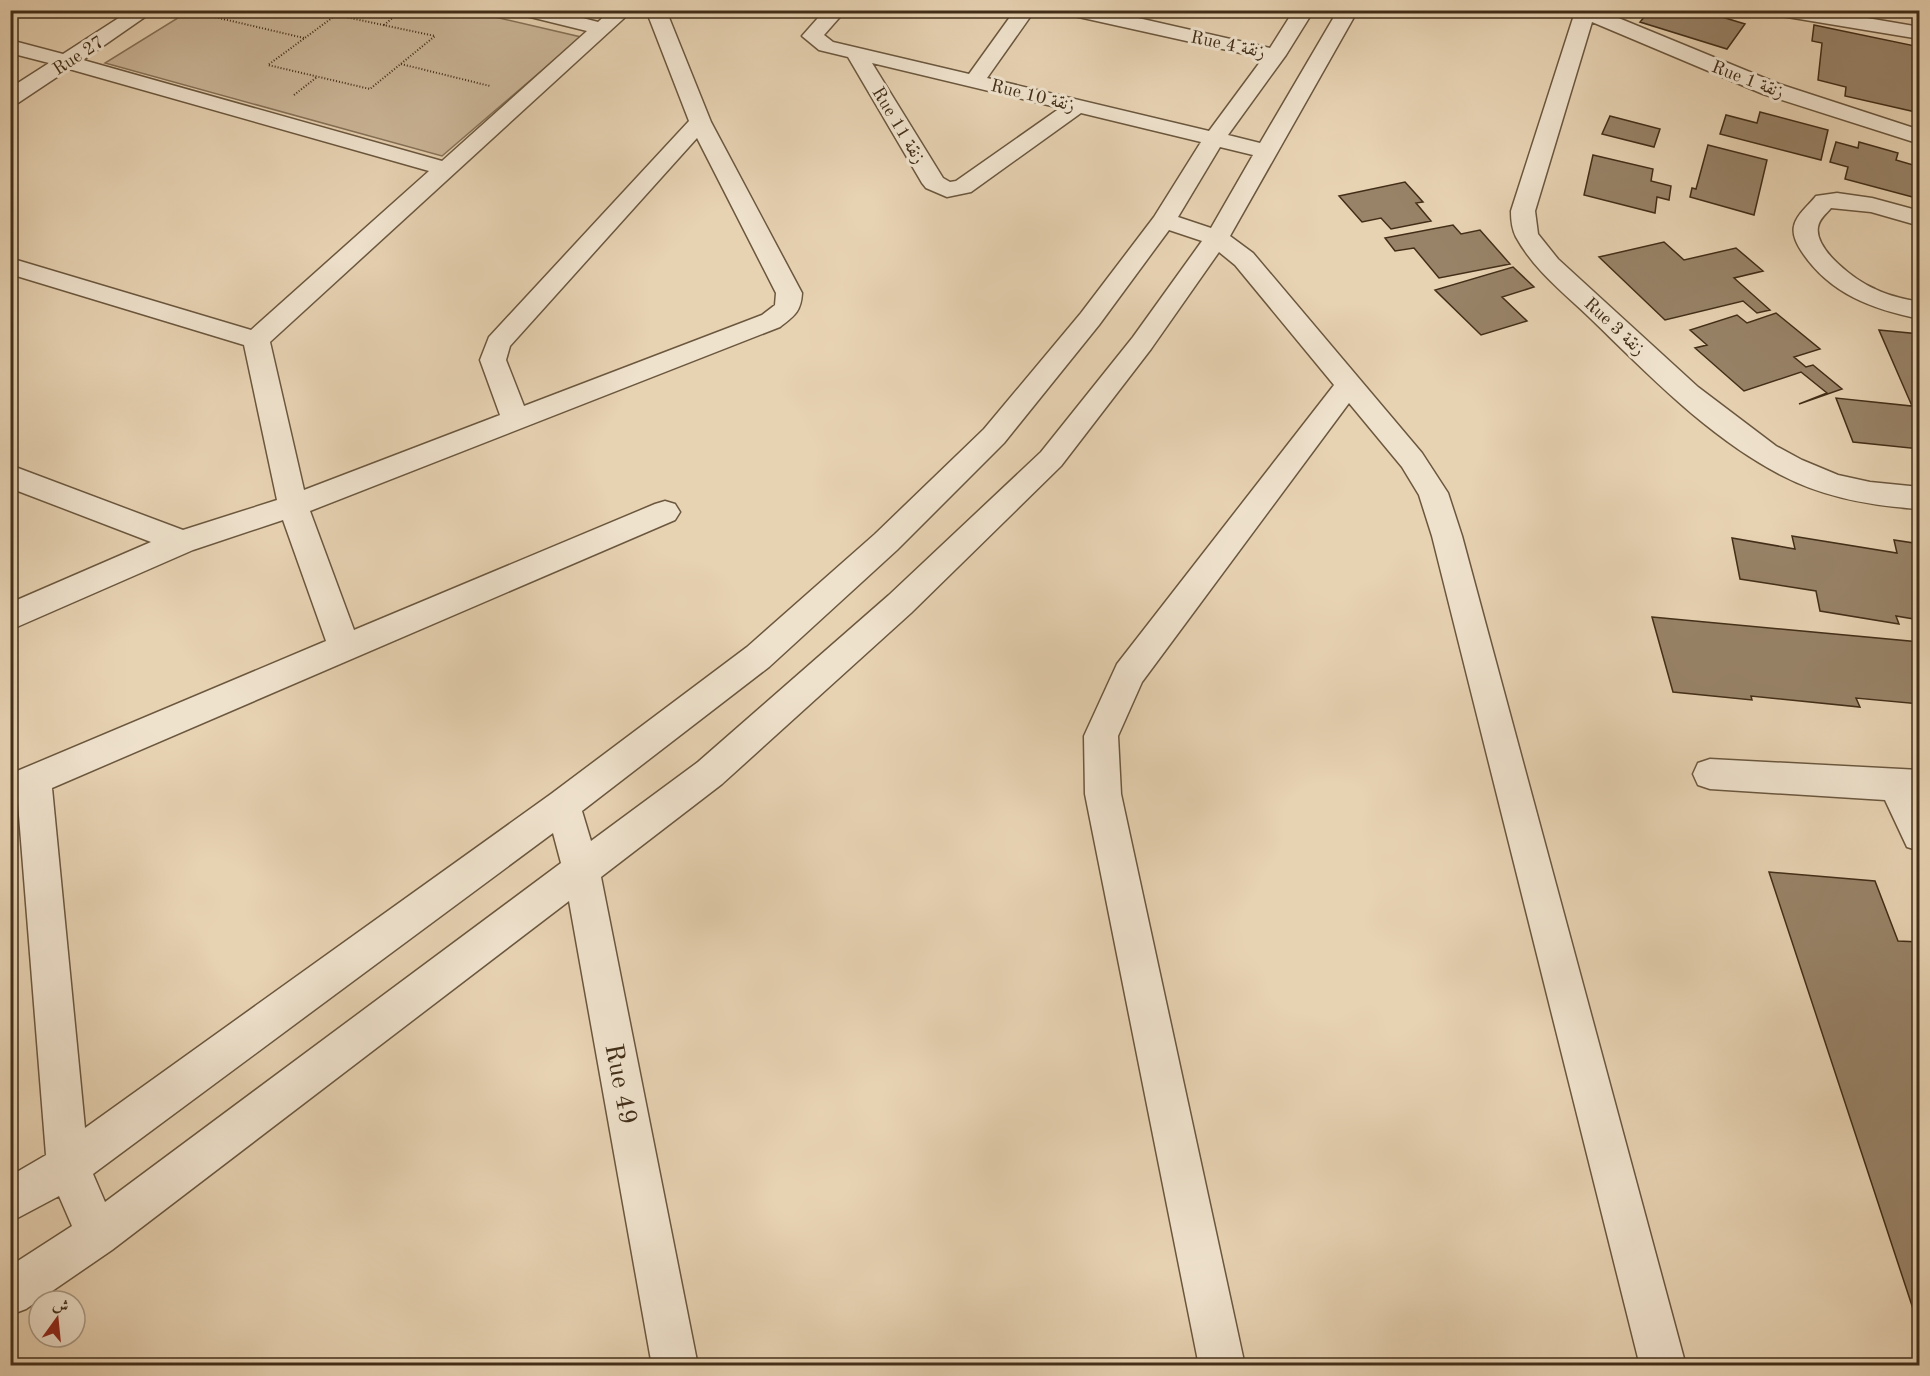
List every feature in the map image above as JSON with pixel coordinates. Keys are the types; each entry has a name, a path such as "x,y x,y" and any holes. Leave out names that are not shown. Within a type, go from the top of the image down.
{"street":[{"name":"Rue 27","path":"10,98 146,10"},
{"path":"525,10 603,29"},
{"path":"255,340 623,10"},
{"path":"10,617 182,542 293,506 516,420 771,321 788,308 789,293 700,122 656,10"},
{"name":"Rue 10 زنقة","path":"836,10 812,36 819,43 856,54 975,80 1266,152"},
{"path":"975,80 1025,10"},
{"name":"Rue 4 زنقة","path":"1074,10 1276,55"},
{"path":"10,1201 68,1166 563,805 758,657 944,485 1001,427 1090,320 1164,220 1214,139 1276,55 1304,10"},
{"path":"10,1293 97,1235 582,872 710,773 900,604 1051,459 1142,343 1217,238 1348,10"},
{"path":"1781,10 1920,33"},
{"name":"Rue 1 زنقة","path":"1582,12 1771,89 1920,137"},
{"name":"Rue 3 زنقة","path":"1582,12 1523,210 1523,223 1536,249 1597,310 1680,385 1752,445 1772,458 1794,469 1843,487 1892,497 1920,498"},
{"path":"10,46 446,169"},
{"name":"Rue 11 زنقة","path":"856,54 933,183 947,190 963,187 1077,106"},
{"path":"516,420 493,360 498,343 700,122"},
{"path":"1920,219 1869,203 1844,199 1824,201 1806,224 1805,238 1816,255 1844,282 1863,295 1888,304 1920,311"},
{"path":"1164,220 1217,238 1244,259 1350,383 1417,468 1433,493 1447,536 1663,1365"},
{"path":"10,266 255,340"},
{"path":"255,340 293,506 345,648"},
{"path":"1222,1365 1102,794 1101,736 1129,674 1350,383"},
{"path":"10,476 182,542"},
{"path":"97,1235 68,1166 22,785 665,512"},
{"path":"1710,774 1908,786 1920,835"},
{"name":"Rue 49","path":"563,805 582,872 675,1365"}],"path":[{"path":"189,10 304,38"},
{"path":"383,25 402,10"},
{"path":"336,15 383,25 435,36 370,89 267,65 336,15"},
{"path":"401,64 493,87"}],"shaded area":[{"path":"189,11 469,11 581,37 442,156 105,63"}],"building":[{"path":"1650,10 1699,10 1745,24 1727,49 1640,22"},
{"path":"1873,10 1912,10 1913,17"},
{"path":"1814,25 1920,47 1920,113 1845,96 1846,87 1818,80 1822,43 1812,41"},
{"path":"1760,112 1828,130 1821,160 1720,134 1726,115 1757,123"},
{"path":"1610,116 1660,129 1654,147 1602,134"},
{"path":"1836,142 1858,148 1859,142 1898,153 1896,160 1920,167 1920,199 1845,179 1848,167 1830,162"},
{"path":"1708,145 1767,160 1754,215 1690,197 1692,188 1696,189"},
{"path":"1593,155 1653,169 1651,181 1671,186 1669,200 1657,197 1655,213 1584,195"},
{"path":"1405,182 1423,202 1416,203 1431,221 1391,229 1381,218 1362,222 1339,196"},
{"path":"1453,225 1461,234 1480,230 1510,264 1439,278 1414,248 1395,251 1385,238"},
{"path":"1664,242 1684,260 1736,248 1763,271 1734,278 1770,310 1757,313 1743,301 1665,320 1599,257"},
{"path":"1513,267 1534,287 1502,297 1527,321 1481,335 1435,290"},
{"path":"1776,313 1820,349 1794,357 1806,367 1813,365 1842,389 1799,404 1827,393 1801,372 1744,391 1695,348 1707,345 1690,330 1737,315 1747,323"},
{"path":"1879,330 1920,334 1920,449 1853,442 1836,398 1912,406"},
{"path":"1792,536 1897,553 1894,540 1920,544 1920,620 1896,616 1899,624 1820,611 1816,591 1740,579 1732,538 1795,549"},
{"path":"1652,617 1920,642 1920,704 1856,698 1860,707 1751,696 1752,700 1673,692"},
{"path":"1769,872 1875,881 1898,941 1920,942 1920,1330"}]}
